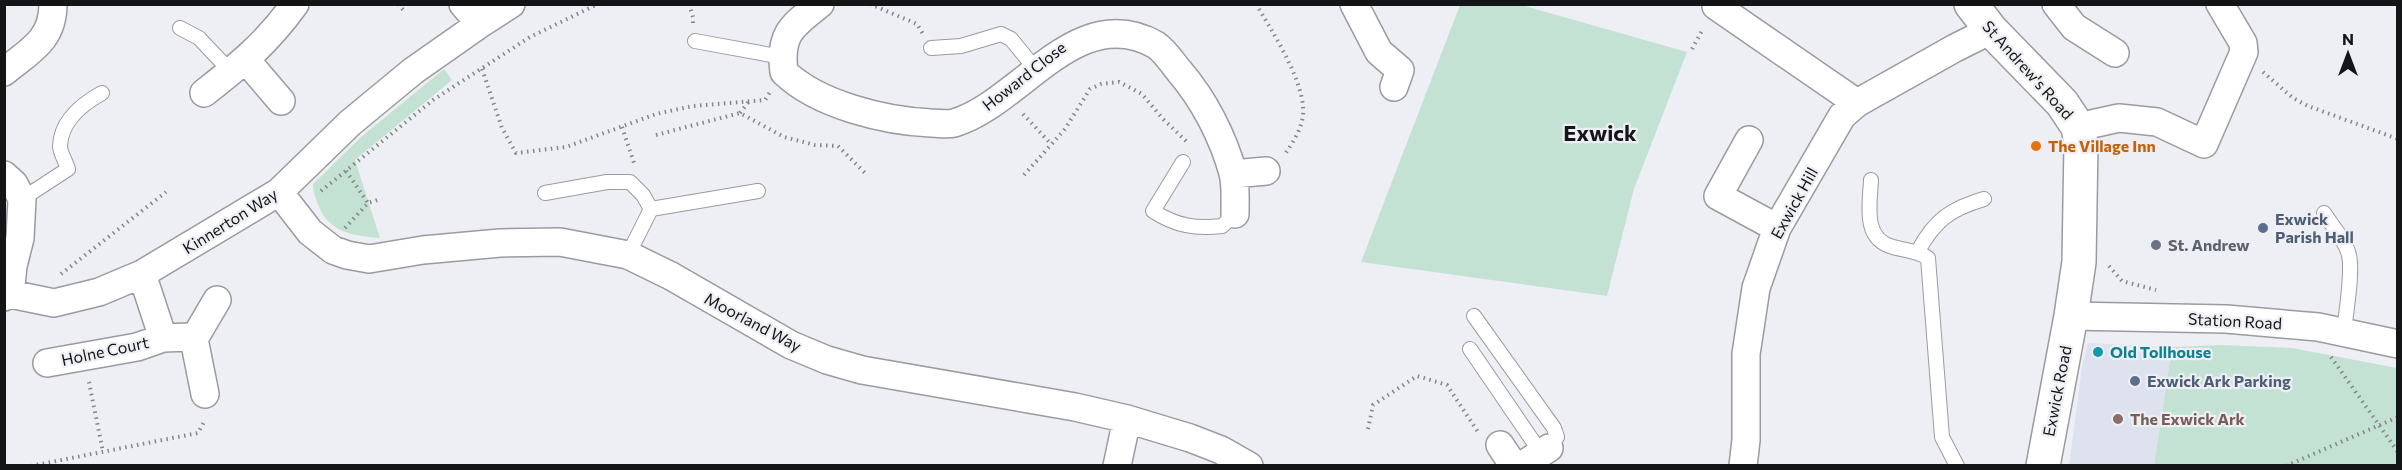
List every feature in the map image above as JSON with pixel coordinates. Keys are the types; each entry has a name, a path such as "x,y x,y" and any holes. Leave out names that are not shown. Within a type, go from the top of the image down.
{"street":[{"path":"4,72 42,41 52,20 53,4"},
{"path":"204,93 276,31 295,4"},
{"name":"Kinnerton Way","path":"8,296 54,303 99,292 142,274 286,203 350,123 413,71 472,14 511,4"},
{"path":"782,57 785,39 791,29 820,4"},
{"path":"1354,4 1379,52 1405,72"},
{"name":"St Andrew's Road","path":"1971,4 1991,30 2062,103 2078,127 2081,144 2079,262 2071,316"},
{"path":"2056,4 2074,27 2115,53"},
{"path":"2078,127 2119,118 2157,122 2204,144 2244,52 2243,43 2220,4"},
{"path":"1716,6 1857,103"},
{"name":"Howard Close","path":"782,57 784,72 806,89 851,108 958,132 973,116 1051,51 1088,32 1108,28 1126,28 1143,35 1159,47 1195,92 1216,131 1233,174 1235,213"},
{"name":"Exwick Hill","path":"1743,465 1746,440 1746,354 1756,288 1777,228 1842,116 1857,103 1991,30"},
{"path":"238,66 280,101"},
{"path":"1749,140 1718,196 1777,228"},
{"path":"1233,174 1266,171"},
{"path":"4,175 14,184 22,199 20,238 8,296"},
{"name":"Moorland Way","path":"286,203 310,232 327,245 346,255 369,259 423,250 500,243 560,242 627,255 671,276 791,345 827,360 862,370 1075,407 1127,419 1221,450 1249,465"},
{"name":"Holne Court","path":"142,274 163,338"},
{"path":"206,394 194,339 217,300"},
{"name":"Station Road","path":"2071,316 2226,319 2318,327 2397,344"},
{"name":"Exwick Road","path":"2043,465 2071,316"},
{"name":"Holne Court","path":"47,363 137,347 163,338 189,337 194,339"},
{"path":"1117,465 1127,419"}],"lane":[{"path":"180,28 199,38 238,66"},
{"path":"931,48 961,46 1001,34 1011,39 1033,66"},
{"path":"695,41 782,57"},
{"path":"22,199 68,169 60,147 65,128 79,106 102,93"},
{"path":"1183,162 1154,211 1166,220 1199,228 1222,226 1235,213"},
{"path":"1871,180 1869,220 1876,238 1891,247 1918,251 1928,258 1942,437 1957,465"},
{"path":"545,193 607,182 630,182 643,195 651,209"},
{"path":"651,209 758,191"},
{"path":"1918,251 1930,229 1961,206 1984,199"},
{"path":"627,255 651,209"},
{"path":"2324,213 2349,255 2344,332"},
{"path":"1470,349 1537,456 1557,437 1554,428 1474,316"}],"path":[{"path":"398,4 405,12"},
{"path":"286,203 346,171 433,100 530,37 598,4"},
{"path":"870,4 917,24 931,48"},
{"path":"1257,4 1283,50 1304,107 1302,122 1293,142 1283,157 1266,171"},
{"path":"2244,52 2293,98 2308,106 2397,139"},
{"path":"482,69 502,128 516,153 566,147 656,114 693,106 765,100"},
{"path":"1024,175 1065,129 1090,89 1101,84 1119,82 1142,94 1163,119 1193,146"},
{"path":"1004,91 1034,128 1051,144"},
{"path":"656,135 740,112 750,100"},
{"path":"740,112 784,137 815,145 838,146 865,173"},
{"path":"346,171 368,203"},
{"path":"54,303 62,272 166,192"},
{"path":"327,245 368,203 381,199"},
{"path":"2079,262 2095,256 2111,267 2122,281 2156,290 2158,318"},
{"path":"2318,327 2325,348 2397,452"},
{"path":"1368,429 1373,405 1417,376 1447,385 1486,443 1507,455"},
{"path":"31,465 198,433 208,414 206,394"},
{"path":"94,406 103,453"},
{"path":"2286,465 2397,417"}],"shaded area":[{"name":"The Exwick Ark","path":"2088,343 2172,347 2154,465 2069,466 2082,367"}],"green space":[{"path":"1460,5 1521,5 1687,52 1634,189 1607,296 1361,262"},
{"path":"444,69 452,80 355,160 380,238 361,236 337,228 324,216 319,207 313,184 361,137"},
{"path":"2222,345 2292,348 2397,368 2397,465 2154,465 2172,347"}],"place":[{"name":"The Village Inn","path":"2036,146"},
{"name":"Exwick Parish Hall","path":"2263,228"},
{"name":"St. Andrew","path":"2156,245"},
{"name":"Old Tollhouse","path":"2098,352"},
{"name":"Exwick Ark Parking","path":"2135,381"},
{"name":"The Exwick Ark","path":"2118,419"}],"district":[{"name":"Exwick","path":"1600,133"}]}
